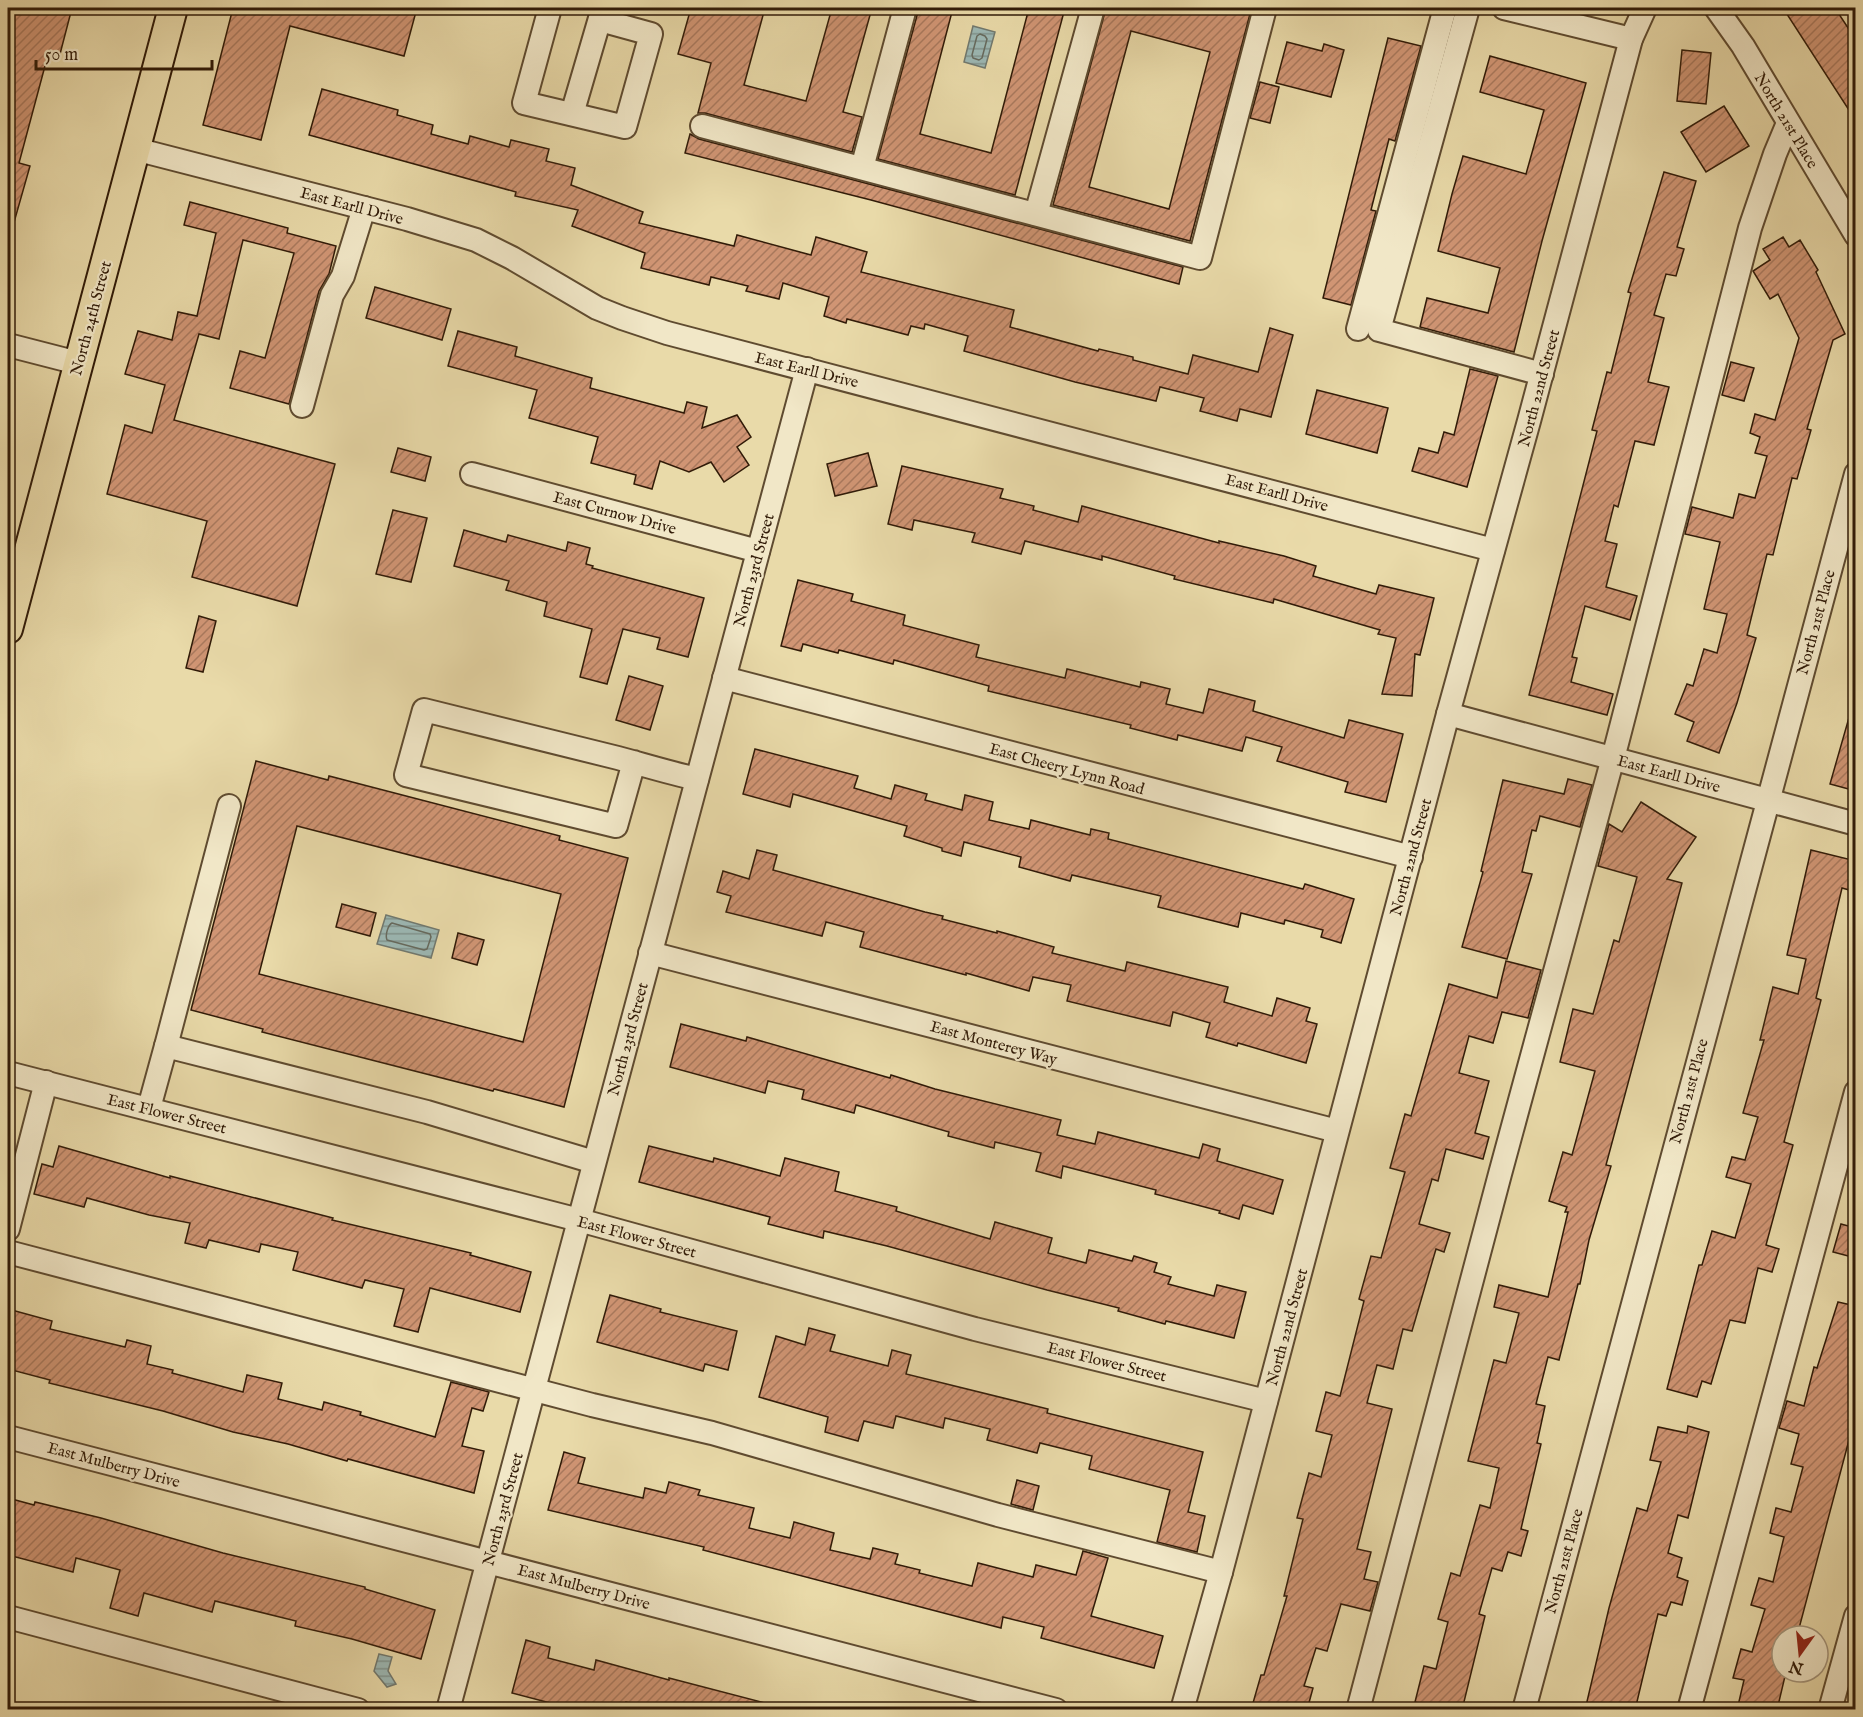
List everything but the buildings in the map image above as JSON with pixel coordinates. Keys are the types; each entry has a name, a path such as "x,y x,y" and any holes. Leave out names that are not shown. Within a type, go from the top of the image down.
{"main road":[{"name":"North 24th Street","path":"8,629 173,8"}],"street":[{"path":"550,8 524,103 625,127 651,34 601,14 572,114"},
{"path":"862,168 905,8"},
{"path":"1036,214 1093,8"},
{"path":"702,126 1200,258 1266,8"},
{"path":"1358,329 1445,8"},
{"path":"1468,8 1379,330 1542,374"},
{"path":"1504,8 1540,12 1631,39"},
{"name":"North 22nd Street","path":"1182,1710 1221,1572 1448,714 1631,39 1646,8"},
{"name":"North 21st Place","path":"1716,8 1743,46 1856,234"},
{"path":"1358,1710 1613,758 1750,228 1775,153 1788,123"},
{"name":"East Earll Drive","path":"135,149 444,229 476,240 512,258 597,308 667,333 1493,550"},
{"path":"302,406 332,295 343,276 364,208"},
{"path":"8,345 78,363"},
{"name":"North 23rd Street","path":"448,1710 807,369"},
{"name":"East Curnow Drive","path":"472,474 758,551"},
{"name":"North 21st Place","path":"1524,1710 1856,474"},
{"name":"East Cheery Lynn Road","path":"724,678 1411,856"},
{"path":"634,762 616,826 406,776 424,710 634,762 697,779"},
{"name":"East Earll Drive","path":"1448,714 1856,824"},
{"path":"150,1108 229,807"},
{"name":"East Monterey Way","path":"650,953 1337,1131"},
{"path":"166,1046 427,1112 594,1162"},
{"name":"East Flower Street","path":"8,1073 579,1220 975,1329 1266,1401"},
{"path":"8,1229 46,1082"},
{"path":"1689,1710 1856,1092"},
{"path":"8,1252 712,1433 998,1515 1221,1572"},
{"name":"East Mulberry Drive","path":"8,1437 1056,1710"},
{"path":"1830,1710 1848,1677 1856,1616"},
{"path":"8,1617 358,1710"}],"water":[{"path":"973,26 995,32 985,68 964,62"},
{"path":"386,915 439,930 431,958 377,944"},
{"path":"379,1654 392,1657 388,1671 396,1684 387,1687 374,1671"}]}
